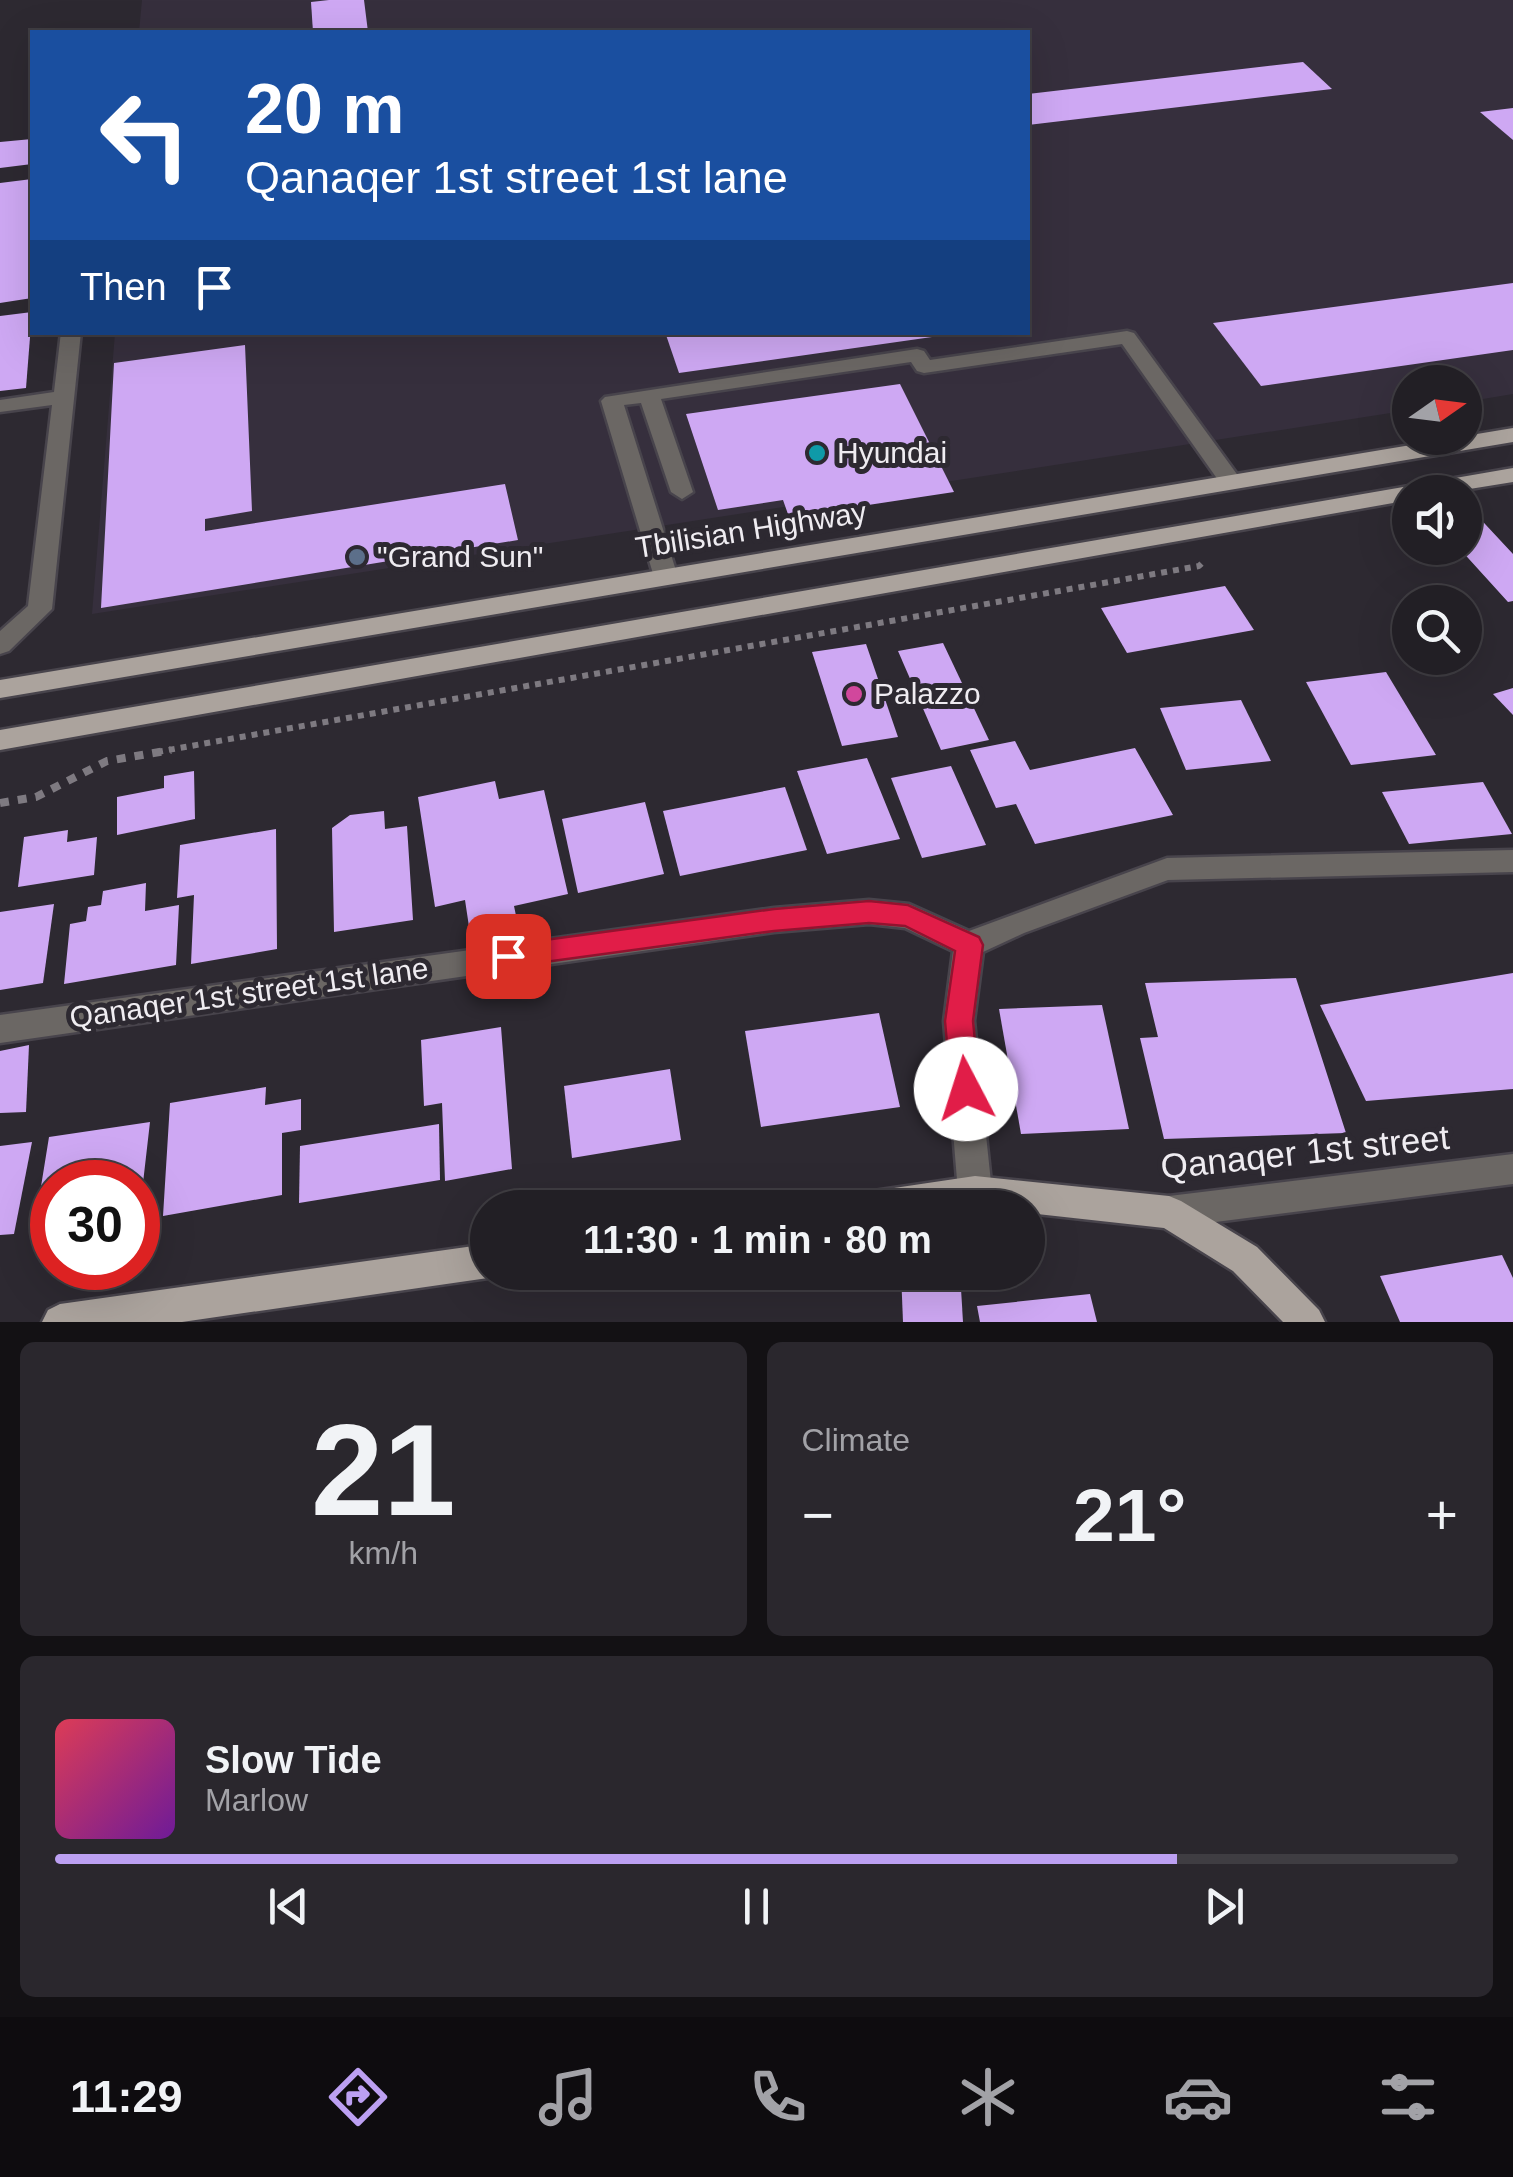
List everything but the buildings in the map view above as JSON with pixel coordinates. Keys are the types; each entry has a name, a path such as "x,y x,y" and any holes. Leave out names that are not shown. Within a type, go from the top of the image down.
{"main road":[{"name":"Tbilisian Highway","path":"0,689 1513,435"},
{"path":"1482,480 1513,475"},
{"path":"0,740 1392,496"},
{"name":"Qanaqer 1st street","path":"1045,1199 1169,1212"},
{"path":"1169,1212 1246,1259 1307,1322"},
{"path":"60,1322 470,1265"}],"street":[{"path":"0,645 40,608 72,335"},
{"path":"666,577 612,401 917,354 924,367 1127,337 1231,482"},
{"path":"0,406 64,396"},
{"path":"648,396 682,492"},
{"path":"975,1190 959,1021 969,945 1014,924 1167,869 1513,861"},
{"name":"Qanaqer 1st street 1st lane","path":"0,1028 774,920 869,912 908,916 969,945"},
{"name":"Qanaqer 1st street","path":"1169,1212 1513,1169"}],"path":[{"path":"0,803 36,797 107,761 1200,566 1209,554"}],"shaded area":[{"path":"142,0 1513,0 1513,394 1482,399 1482,365 1392,365 1392,413 92,614 115,335 1030,335 1030,30 139,30"}],"place":[{"name":"Hyundai","path":"817,453"},
{"name":"\"Grand Sun\"","path":"357,557"},
{"name":"Palazzo","path":"854,694"}],"route":[{"path":"508,956 774,920 869,912 908,916 969,945 959,1021 966,1089"}]}
